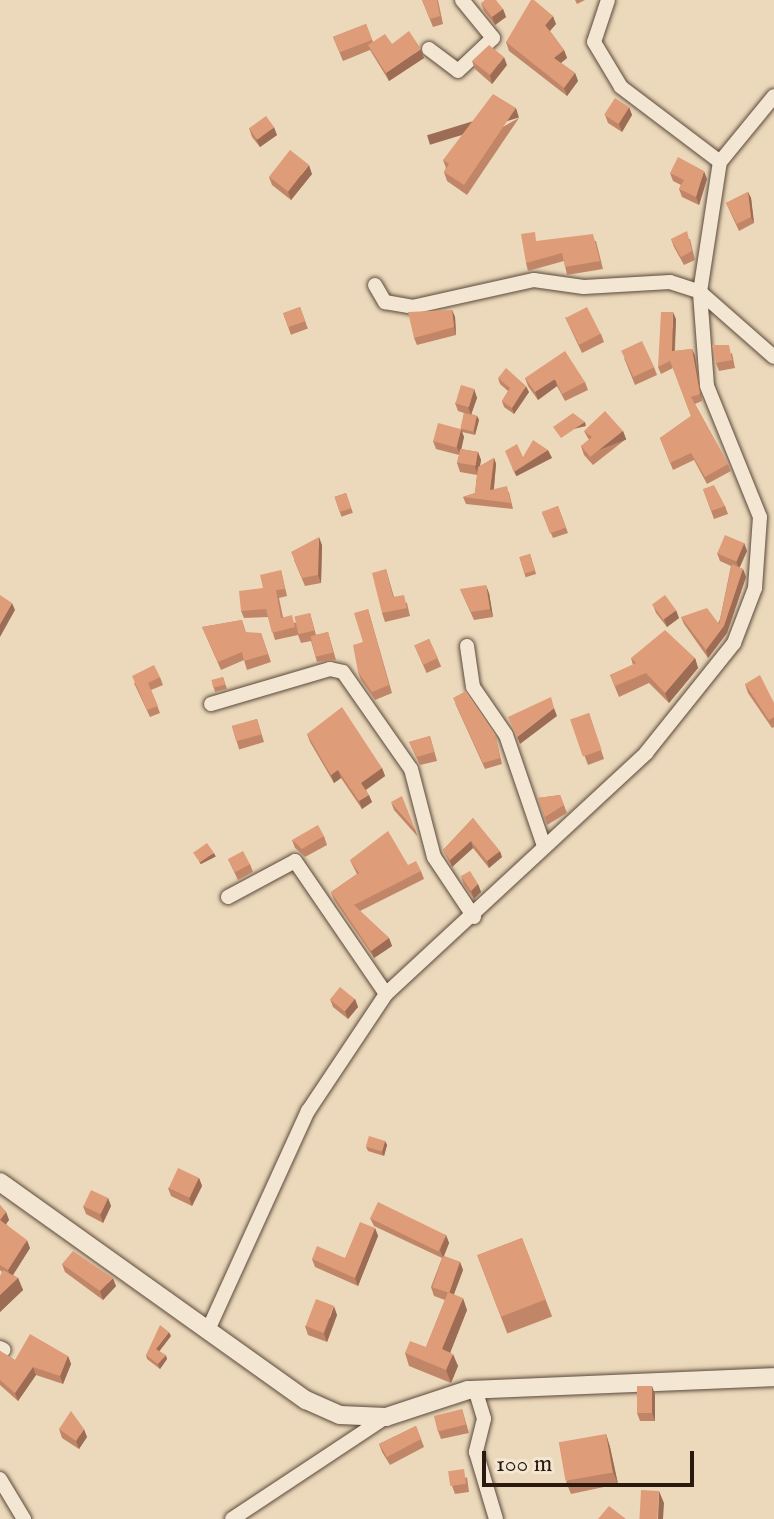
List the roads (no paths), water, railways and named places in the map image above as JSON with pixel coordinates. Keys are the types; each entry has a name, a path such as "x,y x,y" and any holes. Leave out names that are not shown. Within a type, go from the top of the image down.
{"street":[{"path":"429,49 458,71 493,38 462,0"},
{"path":"608,0 594,42 621,87 720,162"},
{"path":"774,96 720,162 700,292 707,386 760,517 774,536"},
{"path":"375,285 385,302 412,307 534,280 584,287 670,282 700,292 774,357"},
{"path":"208,1330 308,1111 386,994 474,917 544,846 646,753 734,643 755,588 760,517"},
{"path":"467,646 473,687 506,735 544,846"},
{"path":"211,704 330,669 343,672 411,769 434,857 474,917"},
{"path":"228,897 295,861 386,994"},
{"path":"0,1182 321,1409 386,1417"},
{"path":"232,1519 386,1417 475,1389 774,1377"},
{"path":"475,1389 484,1419 476,1452 496,1519"},
{"path":"0,1479 24,1519"}]}
